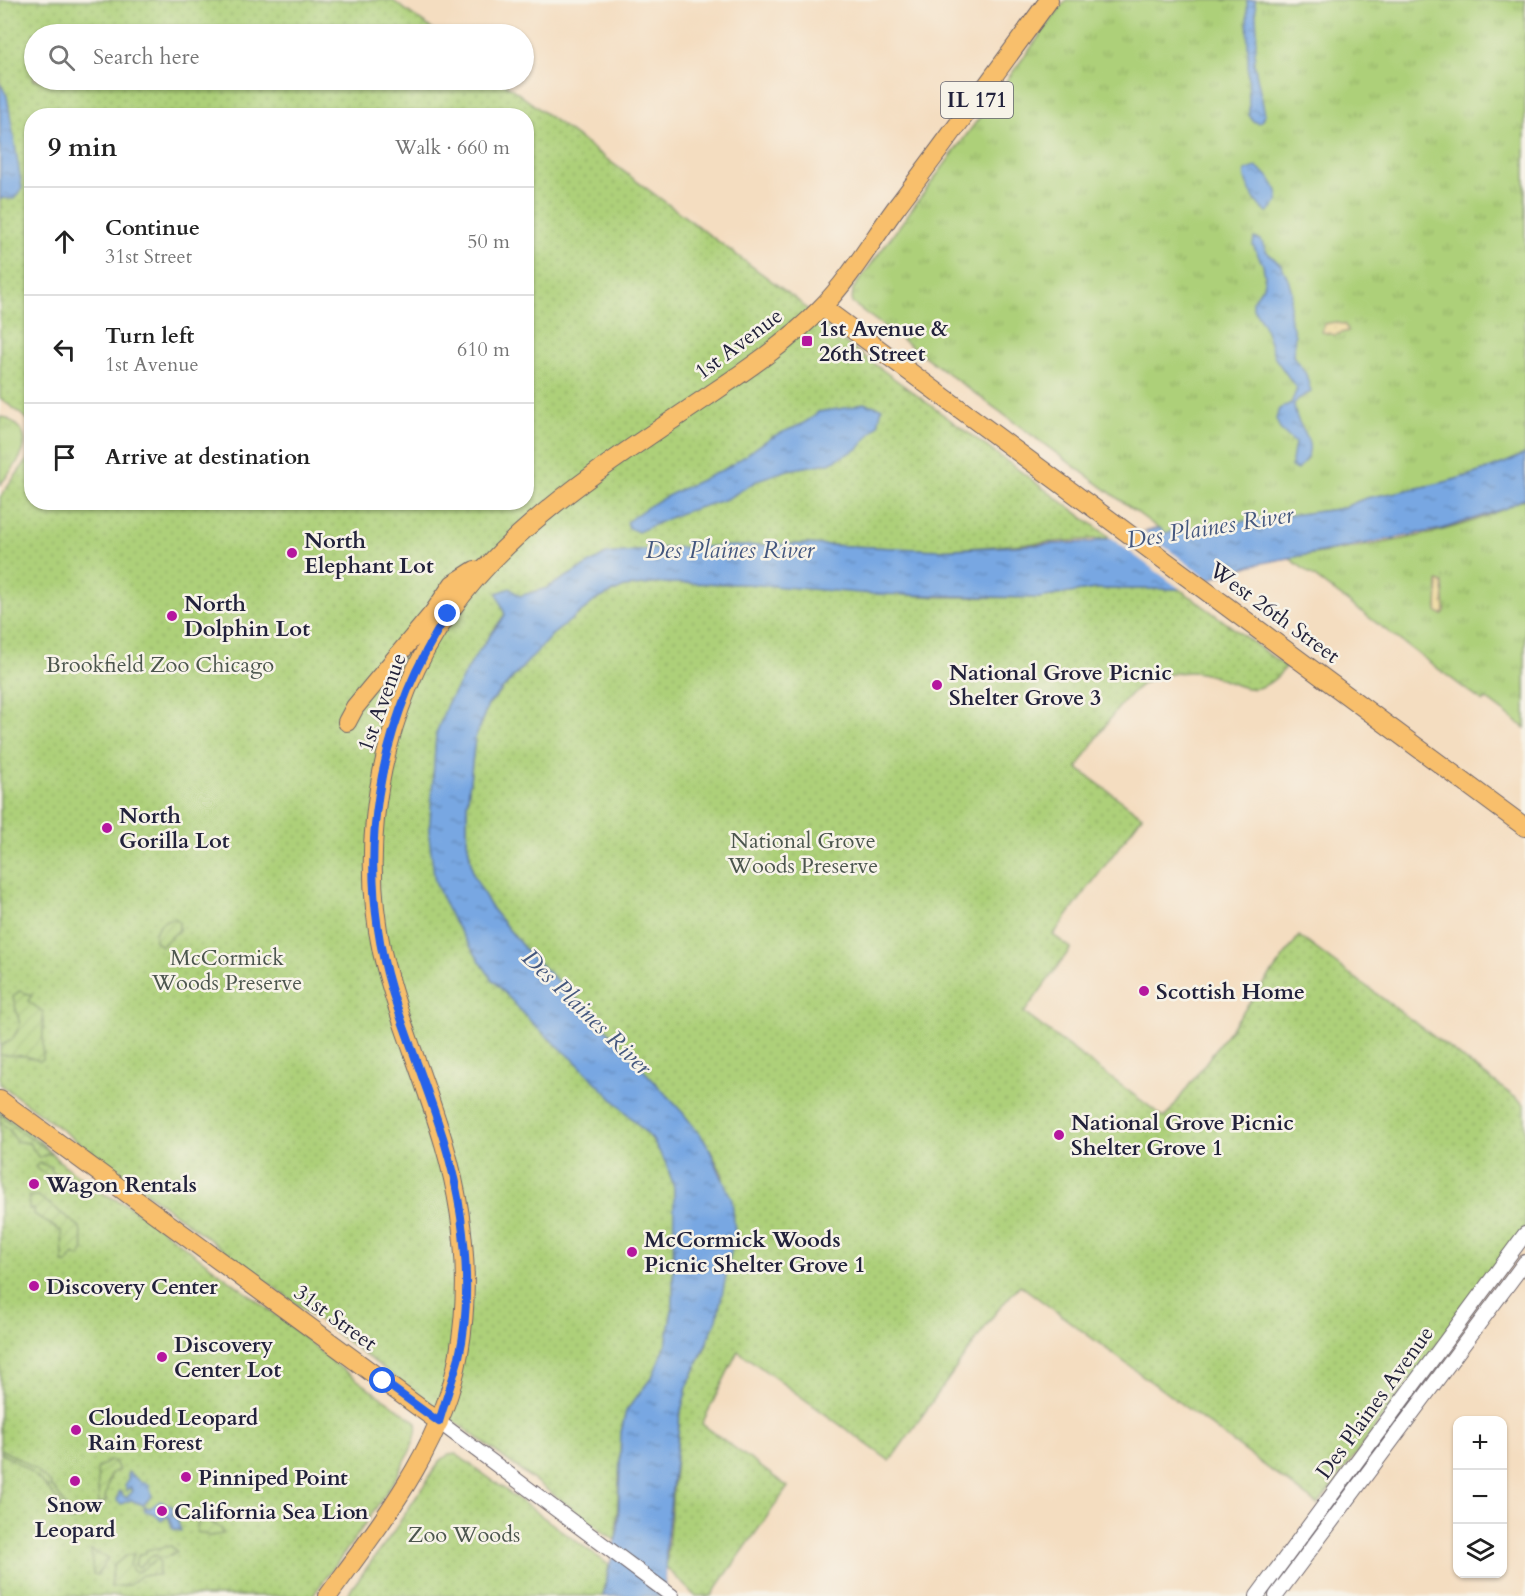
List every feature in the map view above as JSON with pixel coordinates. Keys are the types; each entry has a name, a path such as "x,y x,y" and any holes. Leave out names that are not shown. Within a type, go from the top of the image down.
{"main road":[{"name":"1st Avenue","path":"328,1596 393,1506 439,1422 459,1356 466,1279 461,1215 444,1144 391,987 381,948 374,884 373,838 382,771 408,685 448,614 496,555 559,500 748,368 822,308 1049,0"},
{"name":"West 26th Street","path":"822,308 1525,827"},
{"path":"347,722 355,707 433,613 453,584 496,555"},
{"name":"31st Street","path":"0,1100 439,1422"}],"street":[{"name":"Des Plaines Avenue","path":"1257,1596 1525,1234"},
{"name":"Des Plaines Avenue","path":"1276,1596 1525,1262"},
{"name":"31st Street","path":"439,1422 672,1596"}],"green space":[{"name":"McCormick Woods Preserve","path":"0,0 392,0 425,24 24,24 24,90 514,90 796,299 839,338 1111,538 938,550 805,544 667,548 606,554 547,588 520,596 476,655 432,776 534,1025 574,1060 652,1139 667,1165 674,1188 673,1304 666,1345 652,1377 626,1411 621,1432 616,1541 0,1084 0,497 24,464 24,510 534,510 534,108 24,108 24,417 0,398"},
{"path":"1066,0 1525,0 1525,454 1469,476 1367,498 1337,509 1165,533 852,303 853,289"},
{"path":"0,417 15,424 23,433 24,449 0,485"},
{"path":"1525,498 1525,728 1486,699 1483,702 1289,558 1380,544 1441,531 1498,511"},
{"name":"National Grove Woods Preserve","path":"663,583 746,584 937,597 1039,598 1094,589 1180,589 1286,667 1264,686 1254,688 1244,688 1200,673 1165,675 1137,688 1118,709 1077,768 1142,816 1053,935 1071,948 1024,1013 1165,1118 1299,936 1525,1105 1525,1226 1318,1505 1020,1285 996,1312 890,1461 738,1351 702,1424 788,1487 711,1596 695,1596 666,1567 680,1415 687,1387 707,1344 723,1175 707,1144 683,1113 590,1012 528,953 492,909 473,874 467,840 467,805 475,738 488,705 552,635 596,600 624,587"},
{"path":"175,918 179,922 179,930 161,946 155,941 157,928 163,922"},
{"path":"19,991 32,995 28,1001 43,1012 43,1059 40,1061 26,1056 0,1055 0,1046 12,1040 20,1025 13,997"},
{"path":"0,1111 39,1140 58,1160 98,1191 129,1206 280,1318 338,1366 415,1421 416,1435 394,1481 313,1596 0,1596"},
{"path":"0,1115 51,1153 39,1158 29,1143 16,1141 8,1128 0,1123"},
{"path":"39,1163 52,1167 51,1170 57,1177 73,1185 80,1183 84,1185 79,1191 62,1186 35,1167"},
{"path":"29,1196 38,1196 80,1227 84,1250 78,1257 74,1254 67,1264 63,1262 62,1232 34,1214 34,1209 29,1209"},
{"path":"0,1449 28,1464 28,1467 31,1466 51,1484 50,1487 54,1488 71,1515 82,1511 79,1517 71,1521 48,1489 32,1473 0,1453"},
{"name":"Zoo Woods","path":"456,1454 609,1565 603,1596 346,1596 391,1535 440,1461 448,1455"},
{"path":"109,1461 115,1462 119,1470 111,1473 105,1498 107,1501 99,1506 97,1469"},
{"path":"203,1517 221,1528 223,1534 210,1536 197,1532 197,1523"},
{"path":"171,1546 177,1552 164,1558 152,1555 139,1567 135,1565 139,1554 146,1553 146,1550"},
{"path":"91,1550 108,1559 97,1575 93,1574"},
{"path":"134,1554 130,1564 133,1571 140,1571 157,1559 160,1562 158,1575 142,1575 129,1585 111,1587 113,1566 127,1555"}],"sand":[{"path":"1335,322 1345,325 1348,331 1335,335 1322,332 1324,324"},
{"path":"1438,581 1443,583 1445,611 1442,615 1437,611"}],"water":[{"path":"1247,0 1255,0 1257,31 1254,63 1265,114 1259,123 1253,121 1249,115"},
{"path":"0,83 7,96 22,188 14,199 2,198 0,200"},
{"path":"1256,167 1269,177 1277,192 1278,202 1268,212 1256,201 1246,181 1245,171"},
{"path":"1254,238 1261,240 1266,251 1282,266 1289,282 1292,292 1289,315 1295,335 1293,356 1306,374 1311,392 1294,404 1309,444 1309,452 1297,470 1291,467 1295,443 1280,429 1276,419 1279,409 1291,403 1297,389 1275,358 1264,325 1253,308 1253,301 1263,286 1265,277 1263,265 1253,245"},
{"path":"863,403 882,408 878,425 858,449 829,463 788,470 760,479 727,499 681,513 638,532 629,528 627,522 650,505 728,467 780,433 803,424 818,412"},
{"name":"Des Plaines River","path":"1525,454 1525,498 1506,508 1442,529 1252,565 1180,589 1094,589 1039,598 872,594 746,584 663,583 624,587 596,600 552,635 488,705 475,738 467,805 467,840 473,874 492,909 528,953 590,1012 683,1113 707,1144 732,1200 735,1233 717,1319 687,1387 680,1415 666,1543 665,1596 603,1596 618,1529 621,1432 626,1411 652,1377 666,1345 673,1304 674,1188 667,1165 652,1139 574,1060 534,1025 491,978 452,919 435,882 429,836 436,734 447,704 476,655 505,615 497,593 510,588 520,596 547,588 606,554 667,548 805,544 938,550 1092,542 1160,528 1165,533 1337,509 1367,498 1469,476"},
{"path":"128,1472 141,1482 149,1484 152,1496 143,1505 131,1500 121,1504 117,1501 119,1491 126,1498 133,1491 130,1487 127,1491 125,1485 128,1481"},
{"path":"160,1501 172,1506 174,1512 171,1515 177,1519 181,1531 173,1529 168,1516 161,1521 155,1514 145,1511 144,1506 150,1508"}],"pier":[{"path":"1141,529 1211,581 1183,591 1108,536"}],"place":[{"name":"1st Avenue & 26th Street","path":"807,341"},
{"name":"North Elephant Lot","path":"292,553"},
{"name":"North Dolphin Lot","path":"172,616"},
{"name":"National Grove Picnic Shelter Grove 3","path":"937,685"},
{"name":"North Gorilla Lot","path":"107,828"},
{"name":"Scottish Home","path":"1144,991"},
{"name":"National Grove Picnic Shelter Grove 1","path":"1059,1135"},
{"name":"Wagon Rentals","path":"34,1184"},
{"name":"McCormick Woods Picnic Shelter Grove 1","path":"632,1252"},
{"name":"Discovery Center","path":"34,1286"},
{"name":"Discovery Center Lot","path":"162,1357"},
{"name":"Clouded Leopard Rain Forest","path":"76,1430"},
{"name":"Pinniped Point","path":"186,1477"},
{"name":"Snow Leopard","path":"75,1481"},
{"name":"California Sea Lion","path":"162,1511"}],"route":[{"path":"383,1381 439,1422 459,1356 466,1279 461,1215 444,1144 391,987 381,948 373,875 376,804 389,743 408,685 435,633 448,614"}],"park label":[{"name":"Brookfield Zoo Chicago","path":"160,664"}]}
